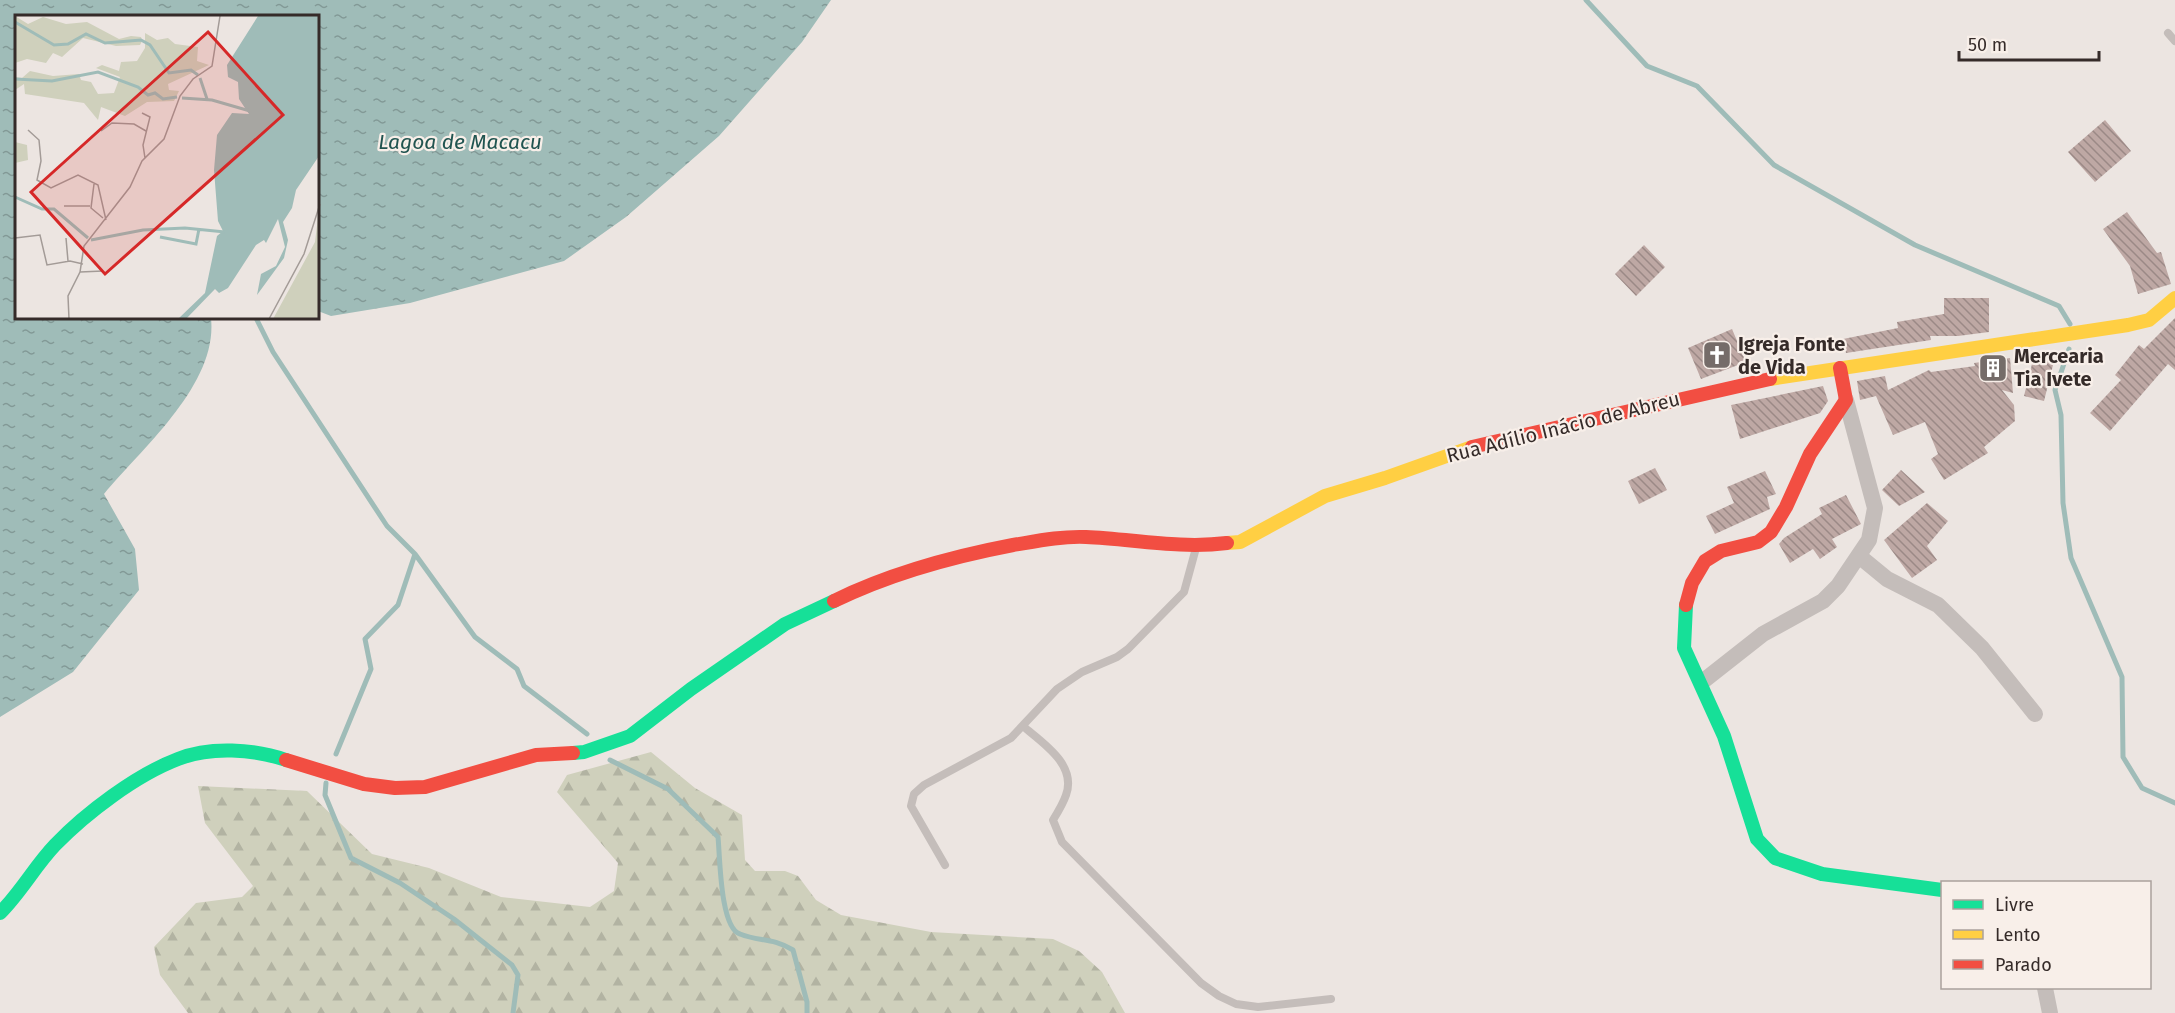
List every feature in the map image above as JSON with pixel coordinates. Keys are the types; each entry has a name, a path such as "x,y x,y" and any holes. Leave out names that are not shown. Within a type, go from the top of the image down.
{"street":[{"name":"Rua Adílio Inácio de Abreu","path":"0,912 15,898 54,846 88,816 130,785 179,758 234,749 278,757 364,784 395,788 425,787 536,755 584,752 630,736 691,689 785,624 870,583 954,556 1049,539 1084,537 1196,547 1240,542 1325,495 1385,478 1476,445 1671,398 1840,368 2128,325 2149,320 2175,298"},
{"path":"1702,682 1763,634 1823,601 1838,586 1869,540 1875,508 1846,400 1840,368"},
{"path":"1846,400 1806,462 1789,502 1772,532 1759,544 1712,555 1696,574 1686,607 1682,636 1688,659 1702,682 1724,736 1757,839 1775,858 1822,874 1941,890"},
{"path":"1859,556 1887,579 1938,605 1988,655 2035,714"},
{"path":"2045,989 2050,1013"}],"lane":[{"path":"2168,33 2175,41"},
{"path":"945,865 911,806 914,794 924,785 1011,738 1024,727 1043,702 1057,689 1082,672 1117,657 1128,649 1184,592 1196,547"},
{"path":"1024,727 1061,762 1067,777 1067,793 1053,820 1062,842 1201,983 1236,1004 1258,1007 1331,999"}],"green space":[{"path":"651,752 695,788 742,815 745,860 755,871 785,871 798,876 816,900 841,915 931,932 1053,939 1079,951 1102,972 1125,1013 188,1013 160,975 154,947 196,903 242,897 253,886 205,823 198,786 307,791 372,854 429,868 501,897 590,907 614,891 618,863 557,792 567,775"}],"water":[{"name":"Lagoa de Macacu","path":"0,0 831,0 802,42 719,136 626,217 564,261 410,303 331,316 320,312 320,15 15,15 15,320 211,320 210,343 203,367 191,390 157,435 104,494 135,549 139,590 73,672 0,717"}],"building":[{"path":"2105,120 2131,151 2095,182 2068,152"},
{"path":"2127,212 2157,253 2161,252 2171,284 2138,294 2130,266 2103,229"},
{"path":"1644,245 1665,267 1636,296 1615,274"},
{"path":"1944,298 1989,298 1989,332 1958,336 1930,336 1931,340 1846,353 1843,339 1898,328 1897,322 1944,314"},
{"path":"2175,318 2175,370 2168,364 2110,431 2090,413 2121,380 2115,375 2139,345 2144,349"},
{"name":"Igreja Fonte de Vida","path":"1732,329 1746,362 1701,379 1688,348"},
{"path":"2034,356 2054,361 2044,401 2024,396"},
{"path":"2010,358 2013,393 2002,390 2014,405 2015,421 1984,447 1988,453 1944,480 1931,459 1938,454 1925,422 1893,435 1876,396 1860,400 1857,381 1885,376 1888,390 1929,370 1931,372 1975,366 1974,363"},
{"path":"1823,386 1828,401 1820,413 1740,439 1731,405"},
{"path":"1655,468 1667,490 1639,504 1628,481"},
{"path":"1901,470 1925,492 1899,506 1882,490"},
{"path":"1765,471 1776,494 1767,497 1770,509 1715,534 1706,516 1734,503 1727,487"},
{"path":"1846,495 1861,524 1832,539 1837,547 1820,559 1813,549 1790,563 1779,544 1784,538 1822,514 1819,508"},
{"path":"1927,503 1948,521 1927,546 1937,560 1912,578 1884,540"}],"waterway":[{"path":"1586,0 1647,66 1697,86 1774,165 1915,245 2059,306 2070,324"},
{"path":"257,320 273,352 387,526 415,554 475,637 517,669 524,686 587,734"},
{"path":"2069,349 2055,390 2061,415 2063,503 2071,558 2122,677 2123,757 2142,788 2175,803"},
{"path":"336,754 371,669 365,639 398,605 415,554"},
{"path":"610,760 668,789 718,837 722,890 728,919 733,929 740,934 772,941 793,950 807,1002 807,1013"},
{"path":"326,783 325,795 351,858 400,883 454,919 512,965 518,975 513,1013"}],"traffic: fast":[{"path":"573,753 584,752 630,736 691,689 785,624 834,601"},
{"path":"1686,605 1684,648 1724,736 1757,839 1775,858 1822,874 1941,890"},
{"path":"0,913 67,833 112,796 145,775 178,759 204,752 246,751 286,760"}],"traffic: slow":[{"path":"1770,379 2128,325 2149,320 2175,298"},
{"path":"1227,543 1240,542 1325,496 1385,478 1472,447"}],"traffic: jam":[{"path":"1686,605 1692,583 1705,561 1721,551 1758,542 1771,532 1786,507 1810,454 1846,400 1840,368"},
{"path":"1472,447 1770,379"},
{"path":"834,601 877,582 921,567 1040,540 1086,537 1192,545 1227,543"},
{"path":"286,760 364,784 395,788 425,787 536,755 573,753"}],"place":[{"name":"Igreja Fonte de Vida","path":"1717,355"},
{"name":"Mercearia Tia Ivete","path":"1993,368"}]}
